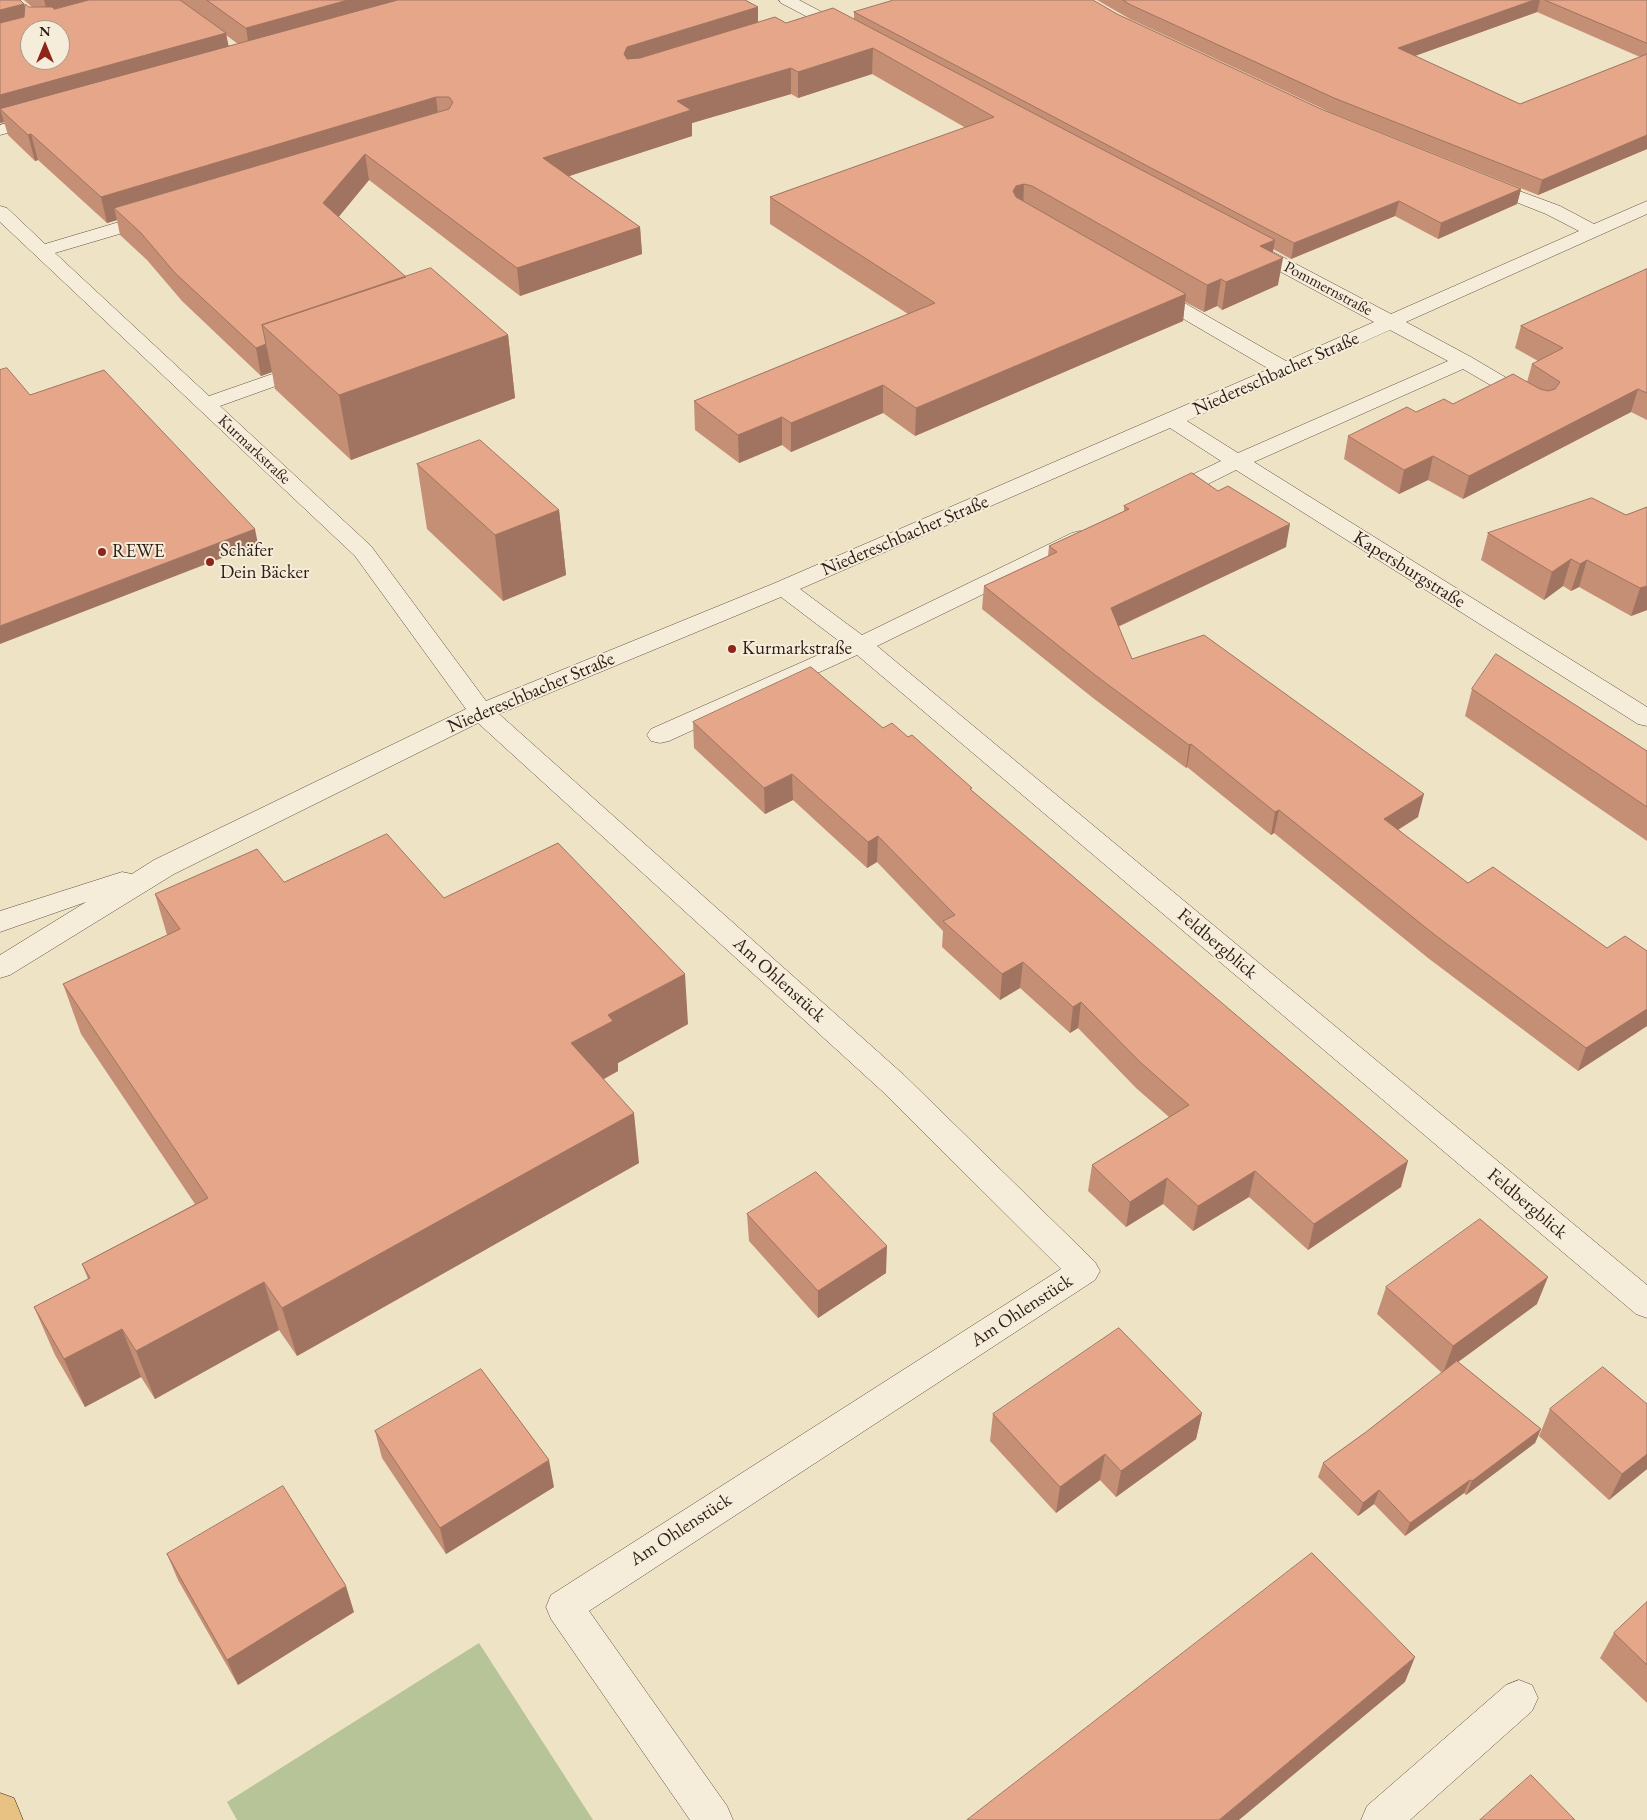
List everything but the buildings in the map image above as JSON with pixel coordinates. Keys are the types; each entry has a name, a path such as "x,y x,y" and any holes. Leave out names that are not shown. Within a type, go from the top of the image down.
{"main road":[{"path":"0,1812 3,1820"}],"street":[{"path":"787,0 866,42"},
{"path":"805,25 824,20"},
{"path":"0,130 57,114"},
{"path":"1471,177 1553,210 1594,232"},
{"name":"Niedereschbacher Straße","path":"0,968 164,867 481,712 783,588 1286,370 1647,208"},
{"path":"42,251 174,211"},
{"name":"Kurmarkstraße","path":"0,212 363,551 481,712"},
{"name":"Pommernstraße","path":"1235,239 1464,361 1541,406"},
{"path":"1141,287 1286,370"},
{"path":"205,404 327,361"},
{"path":"1150,504 1238,461 1464,361"},
{"name":"Kapersburgstraße","path":"1171,420 1647,718"},
{"path":"660,734 860,645 1097,530"},
{"name":"Feldbergblick","path":"783,588 860,645 1647,1304"},
{"name":"Am Ohlenstück","path":"481,712 893,1083 1084,1270 564,1607 713,1820"},
{"name":"Niedereschbacher Straße","path":"8,917 164,867"},
{"path":"1381,1820 1519,1698"}],"green space":[{"path":"479,1643 593,1820 237,1820 227,1802"}],"place":[{"name":"REWE","path":"102,552"},
{"name":"Schäfer Dein Bäcker","path":"210,562"},
{"name":"Kurmarkstraße","path":"732,649"}]}
